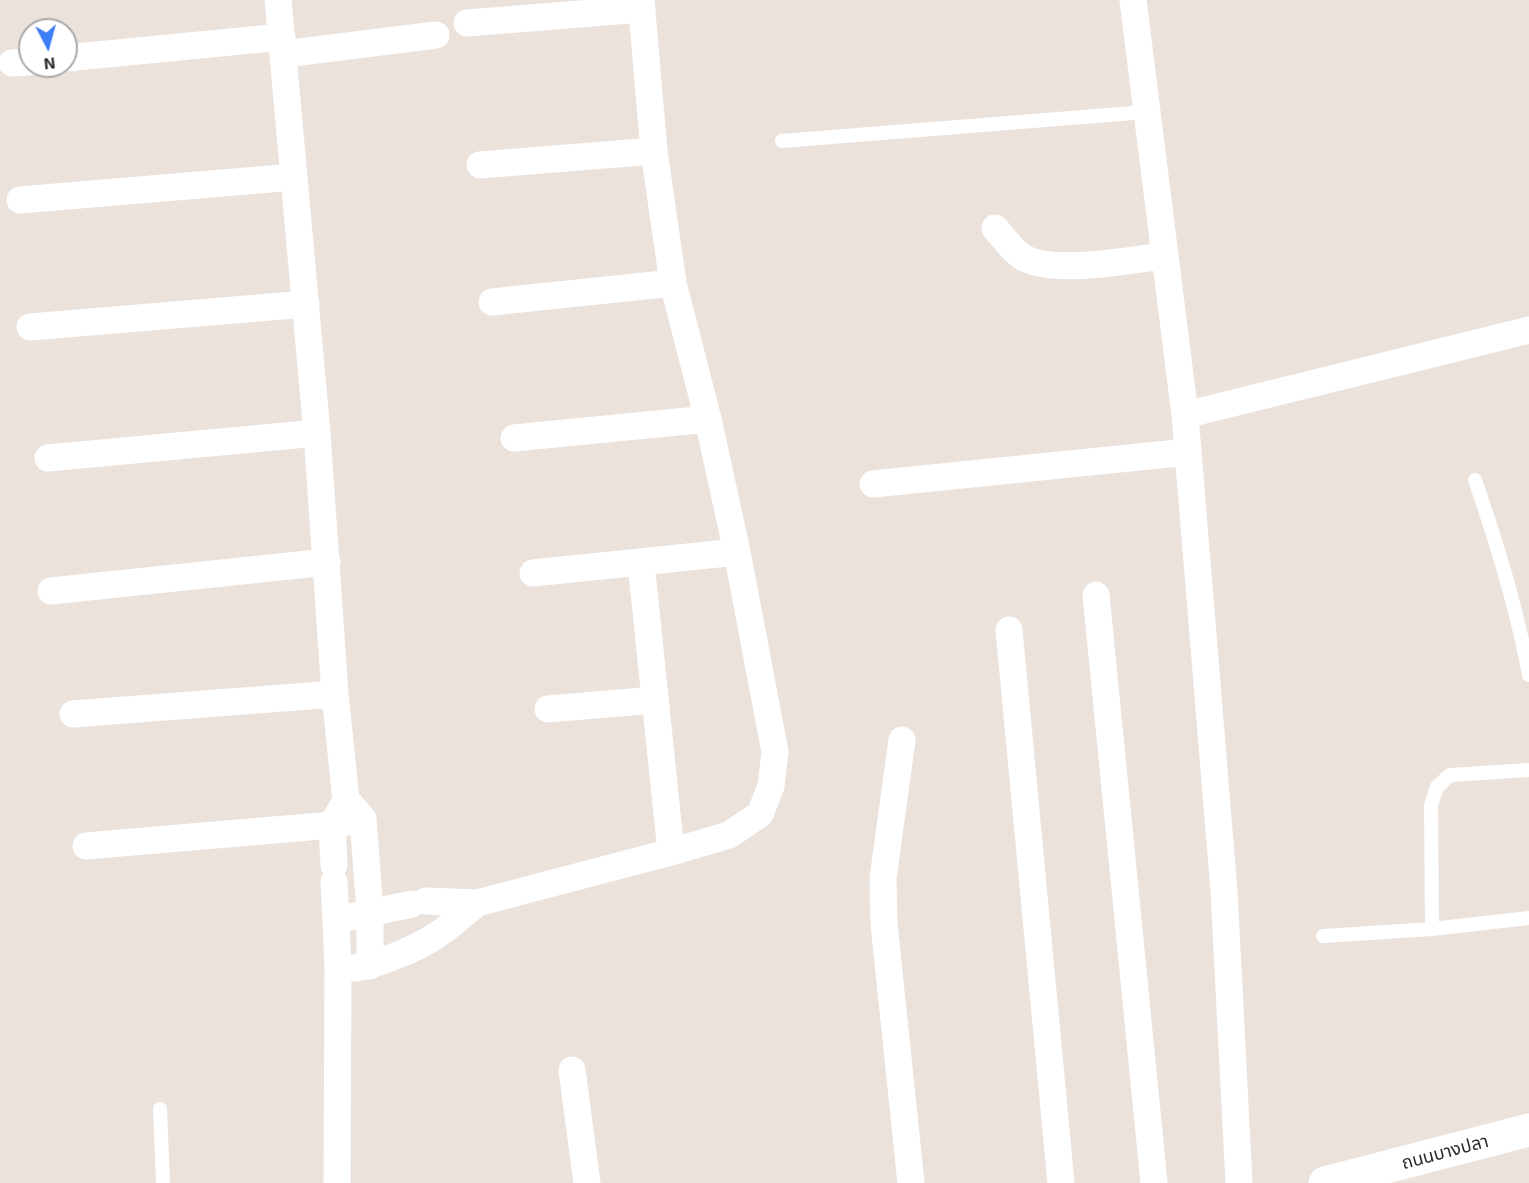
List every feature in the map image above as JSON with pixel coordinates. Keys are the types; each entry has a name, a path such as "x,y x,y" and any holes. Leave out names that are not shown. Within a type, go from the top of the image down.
{"street":[{"path":"278,0 317,433 335,694 370,912 370,966"},
{"path":"1133,0 1185,415 1224,891 1239,1183"},
{"path":"336,920 419,902 477,903 729,835 760,814 771,786 775,752 708,419 674,283 654,151 642,4 467,23"},
{"path":"78,57 436,35"},
{"path":"480,165 654,151"},
{"path":"20,200 294,177"},
{"path":"995,228 1020,255 1040,265 1073,266 1164,256"},
{"path":"492,302 674,283"},
{"path":"30,327 306,304"},
{"path":"1185,415 1529,330"},
{"path":"514,438 708,419"},
{"path":"48,458 317,433"},
{"path":"873,484 1188,452"},
{"path":"533,573 736,552"},
{"path":"51,591 327,562"},
{"path":"641,563 671,852"},
{"path":"1096,594 1154,1183"},
{"path":"1009,630 1061,1183"},
{"path":"73,714 335,694"},
{"path":"548,709 655,700"},
{"path":"902,740 884,878 884,924 911,1183"},
{"path":"86,846 332,825 354,809"},
{"path":"332,825 338,970 337,1183"},
{"path":"338,970 370,966 436,936 477,903"},
{"path":"572,1070 587,1183"},
{"name":"ถนนบางปลา","path":"1325,1183 1529,1130"}],"lane":[{"path":"782,141 1146,112"},
{"path":"1475,480 1505,572 1529,675"},
{"path":"1432,929 1431,805 1437,787 1450,775 1529,770"},
{"path":"1323,936 1432,929 1529,918"},
{"path":"160,1109 163,1183"}]}
